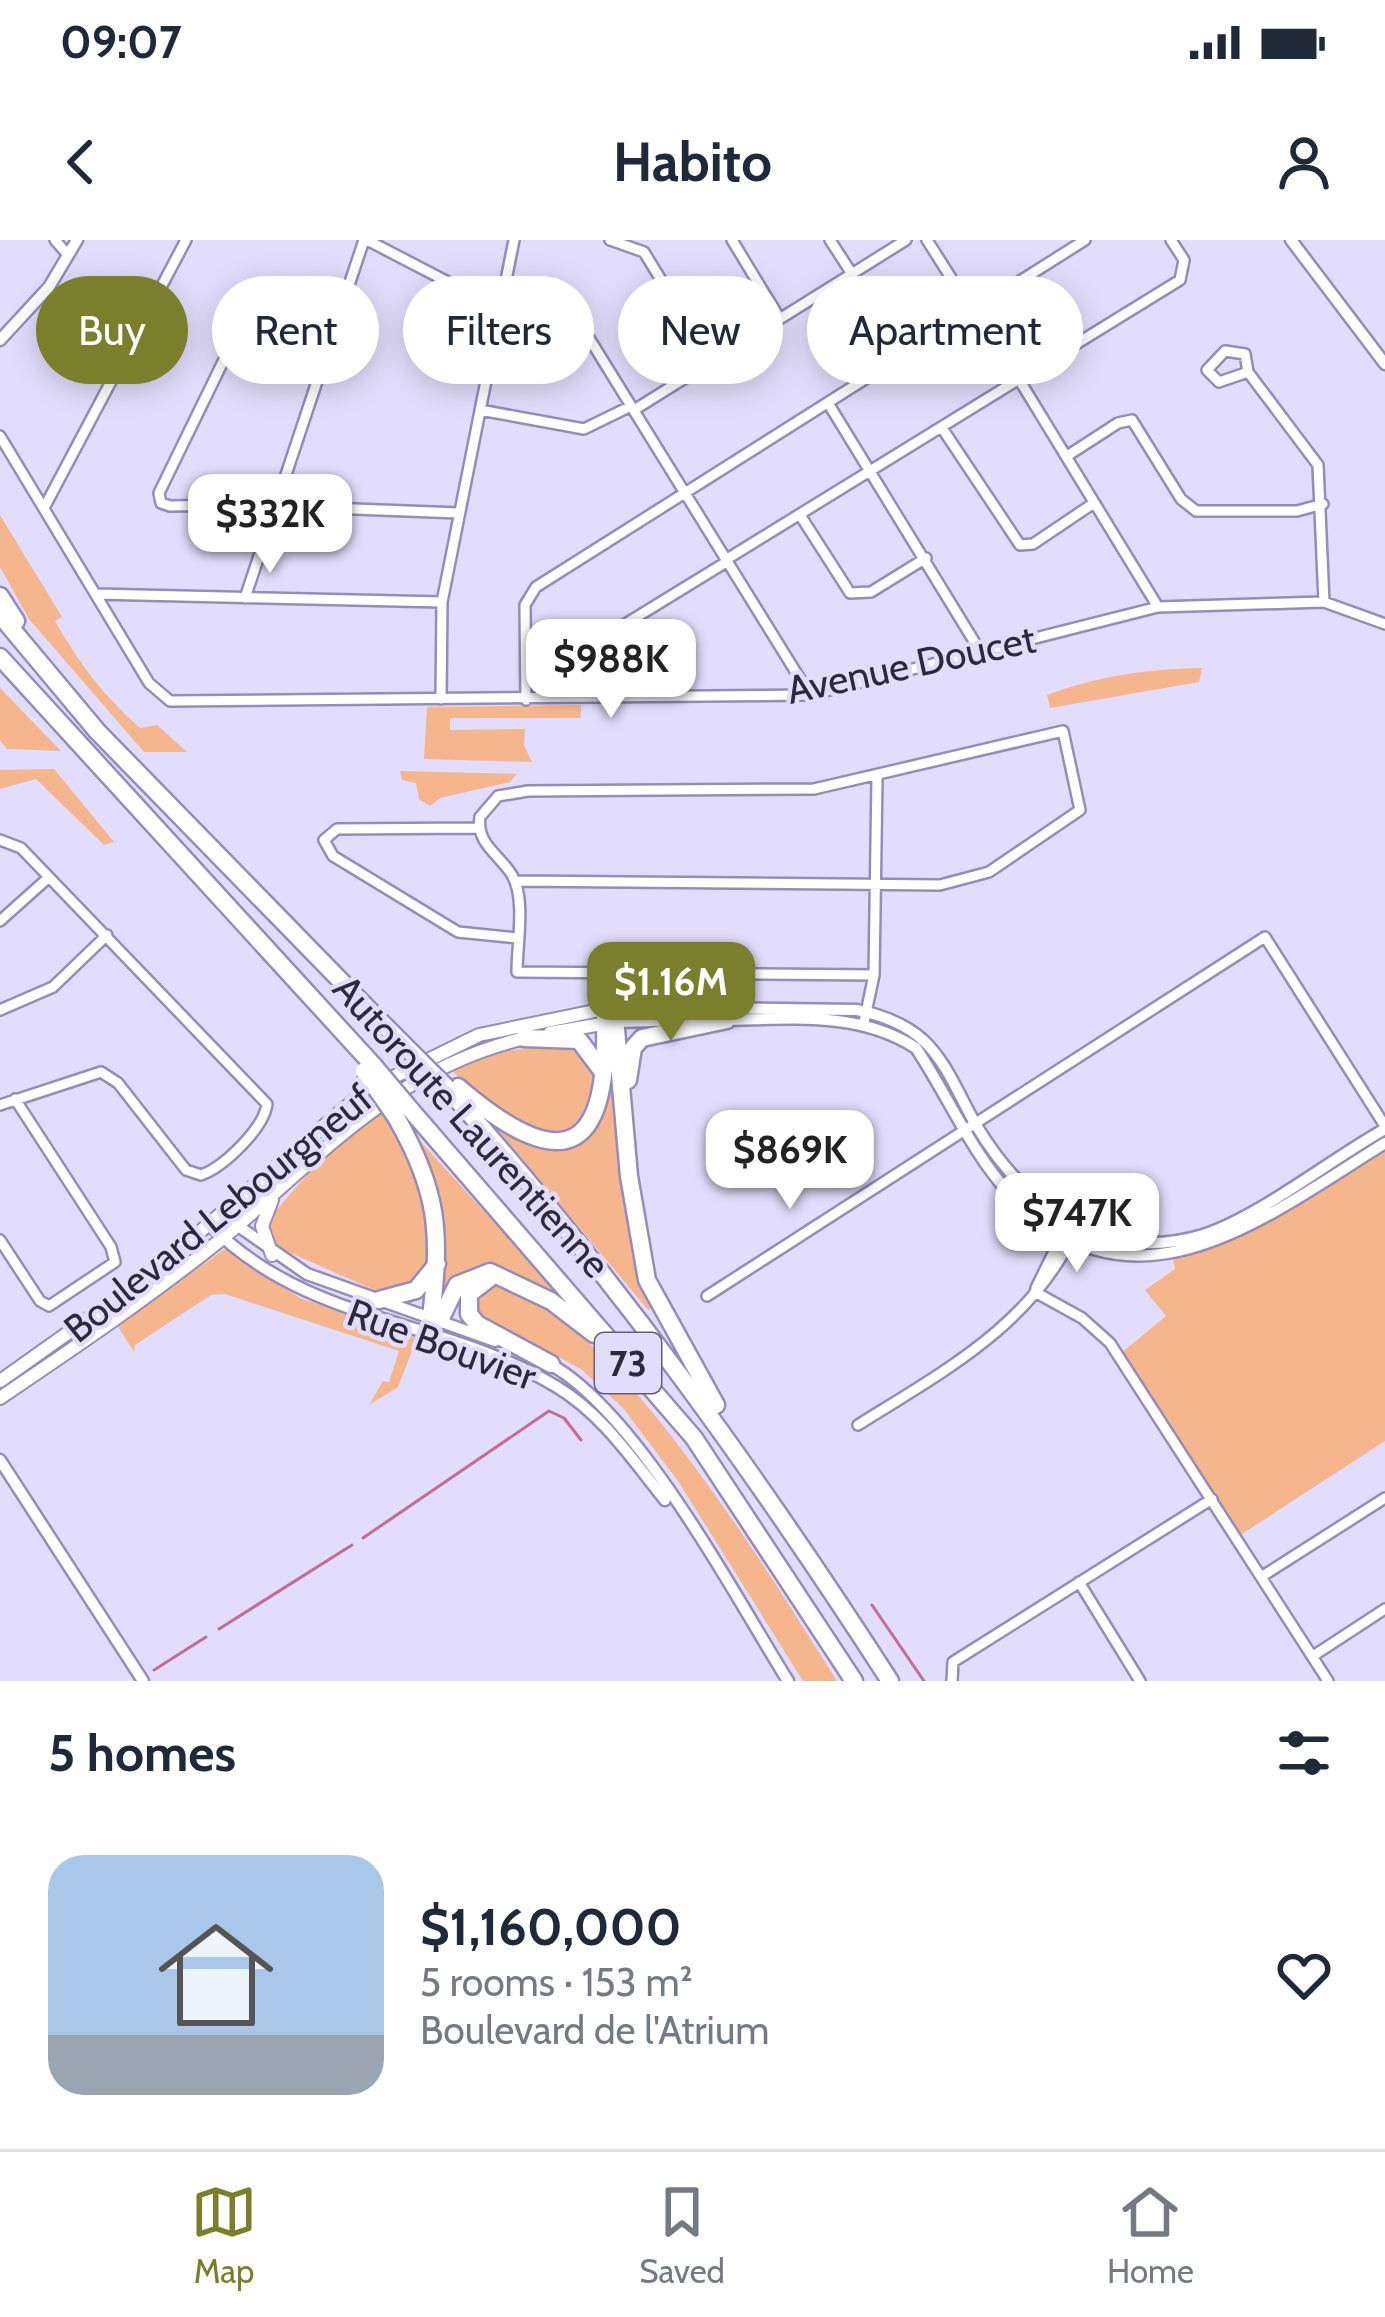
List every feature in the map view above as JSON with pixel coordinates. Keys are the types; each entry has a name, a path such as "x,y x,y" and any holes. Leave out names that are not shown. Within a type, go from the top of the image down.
{"highway":[{"path":"0,596 38,658"},
{"name":"Autoroute Laurentienne","path":"0,615 97,731 382,1022 450,1085 615,1284 762,1484 890,1681"},
{"name":"Autoroute Laurentienne","path":"0,657 332,1023 403,1113 694,1438 854,1681"},
{"path":"450,1085 515,1133 552,1141 585,1128 596,1115 605,1080 609,1015"},
{"path":"609,1015 637,1243 646,1280 762,1484"},
{"path":"625,1123 628,1067 642,1038 727,1020"},
{"path":"524,1038 579,1040 595,1055 605,1080"},
{"path":"403,1113 436,1209 433,1327"},
{"path":"379,1300 416,1290 437,1263"},
{"path":"433,1327 457,1285 481,1273 502,1275 550,1301 620,1354"},
{"path":"502,1275 474,1286 469,1314 477,1324 551,1364"}],"main road":[{"name":"Boulevard Lebourgneuf","path":"0,1398 223,1238 366,1111 408,1084 524,1038 609,1015"},
{"name":"Boulevard Lebourgneuf","path":"0,1381 104,1310 365,1091 440,1051 517,1024 609,1015"},
{"path":"272,1255 262,1226 278,1189"}],"street":[{"path":"55,240 68,255"},
{"path":"0,340 49,287 77,240"},
{"path":"44,508 186,240"},
{"path":"353,276 365,240 436,276"},
{"path":"507,276 514,240"},
{"path":"610,240 644,253 658,276"},
{"path":"732,240 754,276"},
{"path":"830,240 852,274"},
{"path":"783,318 906,240"},
{"path":"927,240 950,276"},
{"path":"1028,276 1085,240"},
{"path":"1083,341 1180,280 1184,260 1171,240"},
{"path":"1291,240 1384,362"},
{"path":"1249,372 1219,382 1207,370 1216,356 1232,349 1245,354 1249,372 1310,450 1323,504 1324,602"},
{"path":"594,351 810,695"},
{"path":"212,383 159,493 161,503 459,512"},
{"path":"245,598 317,384"},
{"path":"441,699 442,602 485,384"},
{"path":"480,410 584,429 674,384"},
{"path":"526,700 525,605 530,592 858,384"},
{"path":"607,699 609,634 1015,384"},
{"path":"1022,384 1158,607"},
{"path":"828,403 980,651"},
{"path":"1066,456 1118,423 1132,420 1181,499 1196,511 1297,511 1323,504"},
{"path":"942,428 1015,543 1033,544 1094,502"},
{"name":"Avenue Doucet","path":"0,436 149,683 170,701 810,695 1158,607 1324,602 1385,624"},
{"path":"800,515 850,593 871,592 926,558"},
{"path":"96,594 442,602"},
{"path":"478,828 487,806 511,792 786,791 877,778 1064,731 1080,810 989,872 940,885 515,881"},
{"path":"865,1017 874,975 877,778"},
{"path":"478,828 515,881 518,972 874,975"},
{"path":"478,828 337,829 324,840 333,856 458,932 518,938"},
{"path":"0,840 14,842 265,1098 264,1118 215,1168 201,1175 186,1170 118,1083 101,1072 0,1105"},
{"path":"0,921 48,878"},
{"path":"0,1010 53,988 107,935"},
{"path":"707,1296 1265,938 1385,1127 1239,1219 1202,1235 1141,1243 1069,1231"},
{"path":"609,1015 727,1020 865,1017"},
{"path":"609,1015 865,1017 916,1048 969,1126 1016,1182 1069,1231 1139,1256 1202,1249 1251,1226 1385,1143"},
{"path":"0,1240 49,1306 116,1262 112,1247 15,1100"},
{"name":"Rue Bouvier","path":"221,1214 272,1255 307,1274 379,1300 532,1373 574,1399 619,1442 701,1544"},
{"name":"Rue Bouvier","path":"209,1224 296,1290 551,1364 602,1402 701,1544 788,1681"},
{"path":"859,1425 986,1345 1050,1279 1069,1231"},
{"path":"1035,1292 1082,1318 1111,1343 1328,1681"},
{"path":"0,1460 142,1681"},
{"path":"1261,1577 1385,1498"},
{"path":"951,1679 953,1662 1212,1499"},
{"path":"1079,1582 1141,1681"},
{"path":"1313,1656 1385,1609"}],"shaded area":[{"path":"0,515 62,617 55,621 93,679 140,728 157,725 187,752 144,752 29,619 0,567"},
{"path":"1202,668 1199,682 1050,708 1047,695 1123,675"},
{"path":"0,688 61,751 7,749 0,740"},
{"path":"581,705 581,718 450,718 450,730 525,729 524,745 532,762 424,759 427,707"},
{"path":"54,769 114,842 104,845 36,779 0,789 0,770"},
{"path":"400,771 517,774 510,782 440,798 430,806 419,799 416,783 402,780"},
{"path":"575,1043 598,1078 581,1124 559,1136 510,1125 450,1069 495,1052"},
{"path":"610,1072 615,1072 629,1235 653,1307 648,1310 499,1131 502,1127 538,1145 599,1118 609,1095"},
{"path":"383,1106 424,1192 430,1239 417,1283 379,1292 275,1246 268,1220 323,1156"},
{"path":"420,1141 565,1304 518,1275 492,1268 462,1276 444,1287 445,1218"},
{"path":"1385,1143 1385,1441 1236,1538 1119,1355 1166,1316 1145,1290 1175,1269 1172,1255 1201,1249"},
{"path":"225,1249 300,1298 417,1338 398,1387 369,1405 383,1381 389,1382 399,1351 225,1294 211,1295 135,1345 134,1352 117,1325"},
{"path":"492,1285 537,1302 585,1339 635,1391 731,1518 837,1681 803,1681 678,1481 623,1408 581,1369 475,1313 475,1300"}],"waterway":[{"path":"363,1538 549,1411 564,1418 581,1440"},
{"path":"219,1629 352,1545"},
{"path":"872,1605 924,1681"},
{"path":"154,1670 206,1637"}]}
